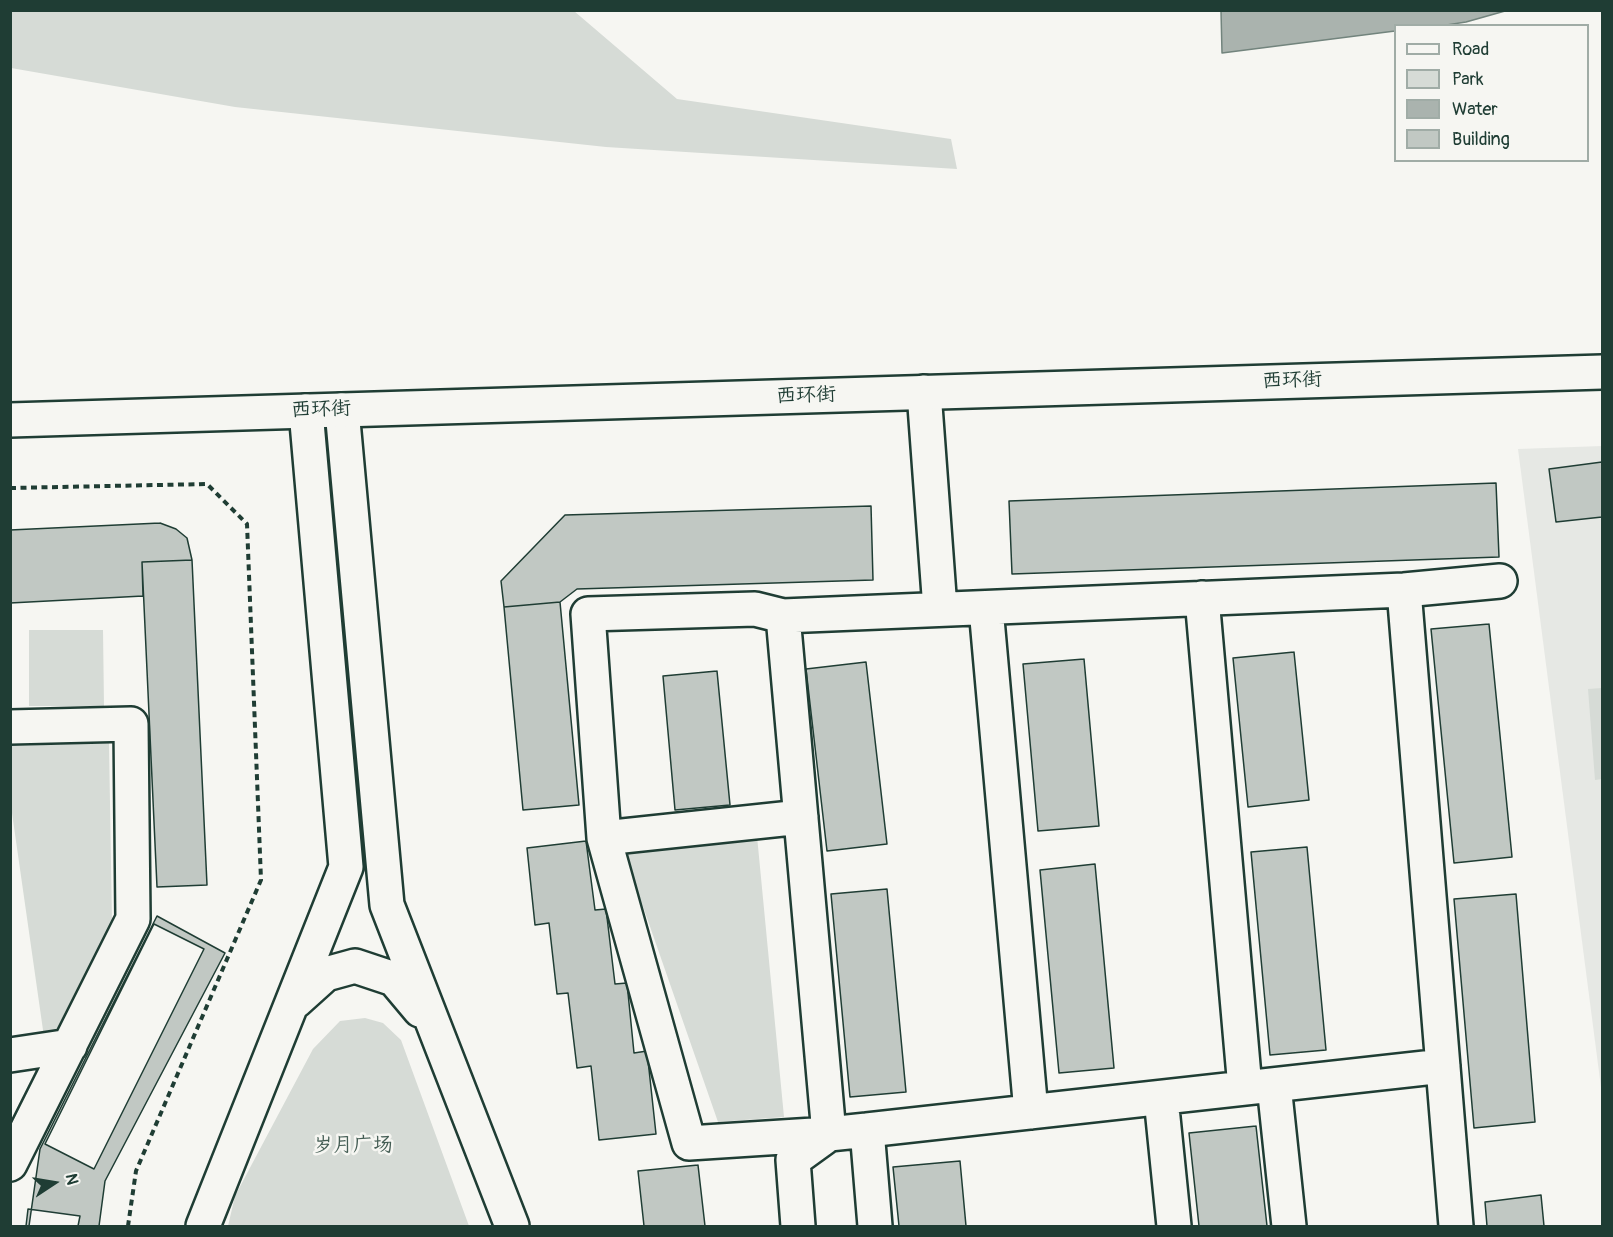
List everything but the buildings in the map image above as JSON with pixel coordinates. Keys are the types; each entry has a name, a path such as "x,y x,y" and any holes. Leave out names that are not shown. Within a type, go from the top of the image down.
{"street":[{"name":"西环街","path":"10,420 1602,372"},
{"path":"924,392 940,609"},
{"path":"342,410 387,905 512,1227"},
{"path":"203,1227 346,867 306,411"},
{"path":"1443,1066 829,1134 689,1143 604,838 588,614 755,609 783,616 1404,590 1500,581"},
{"path":"1404,590 1456,1227"},
{"path":"1202,598 1259,1087 1289,1227"},
{"path":"986,608 1031,1112"},
{"path":"783,616 829,1134"},
{"path":"10,727 130,724 133,919 10,1164"},
{"path":"604,838 801,817"},
{"path":"291,1005 326,974 355,966 394,979 435,1028"},
{"path":"10,1055 70,1046"},
{"path":"1161,1098 1174,1227"},
{"path":"867,1130 875,1227"},
{"path":"798,1227 793,1160 829,1134"}],"path":[{"path":"10,488 207,484 247,524 261,880 136,1171 128,1227"}],"shaded area":[{"path":"1602,446 1602,1095 1518,449"}],"green space":[{"path":"10,11 574,11 677,99 951,139 957,169 606,147 235,107 11,68"},
{"path":"29,630 103,630 104,706 29,706"},
{"path":"1602,688 1602,779 1595,780 1588,689"},
{"path":"109,743 112,923 57,1036 44,1037 11,806 10,746"},
{"path":"757,836 784,1117 718,1122 623,849"},
{"name":"岁月广场","path":"365,1018 383,1023 401,1040 469,1226 228,1226 235,1196 313,1049 340,1021"}],"water":[{"path":"1221,10 1505,11 1453,24 1394,24 1394,31 1222,53"}]}
